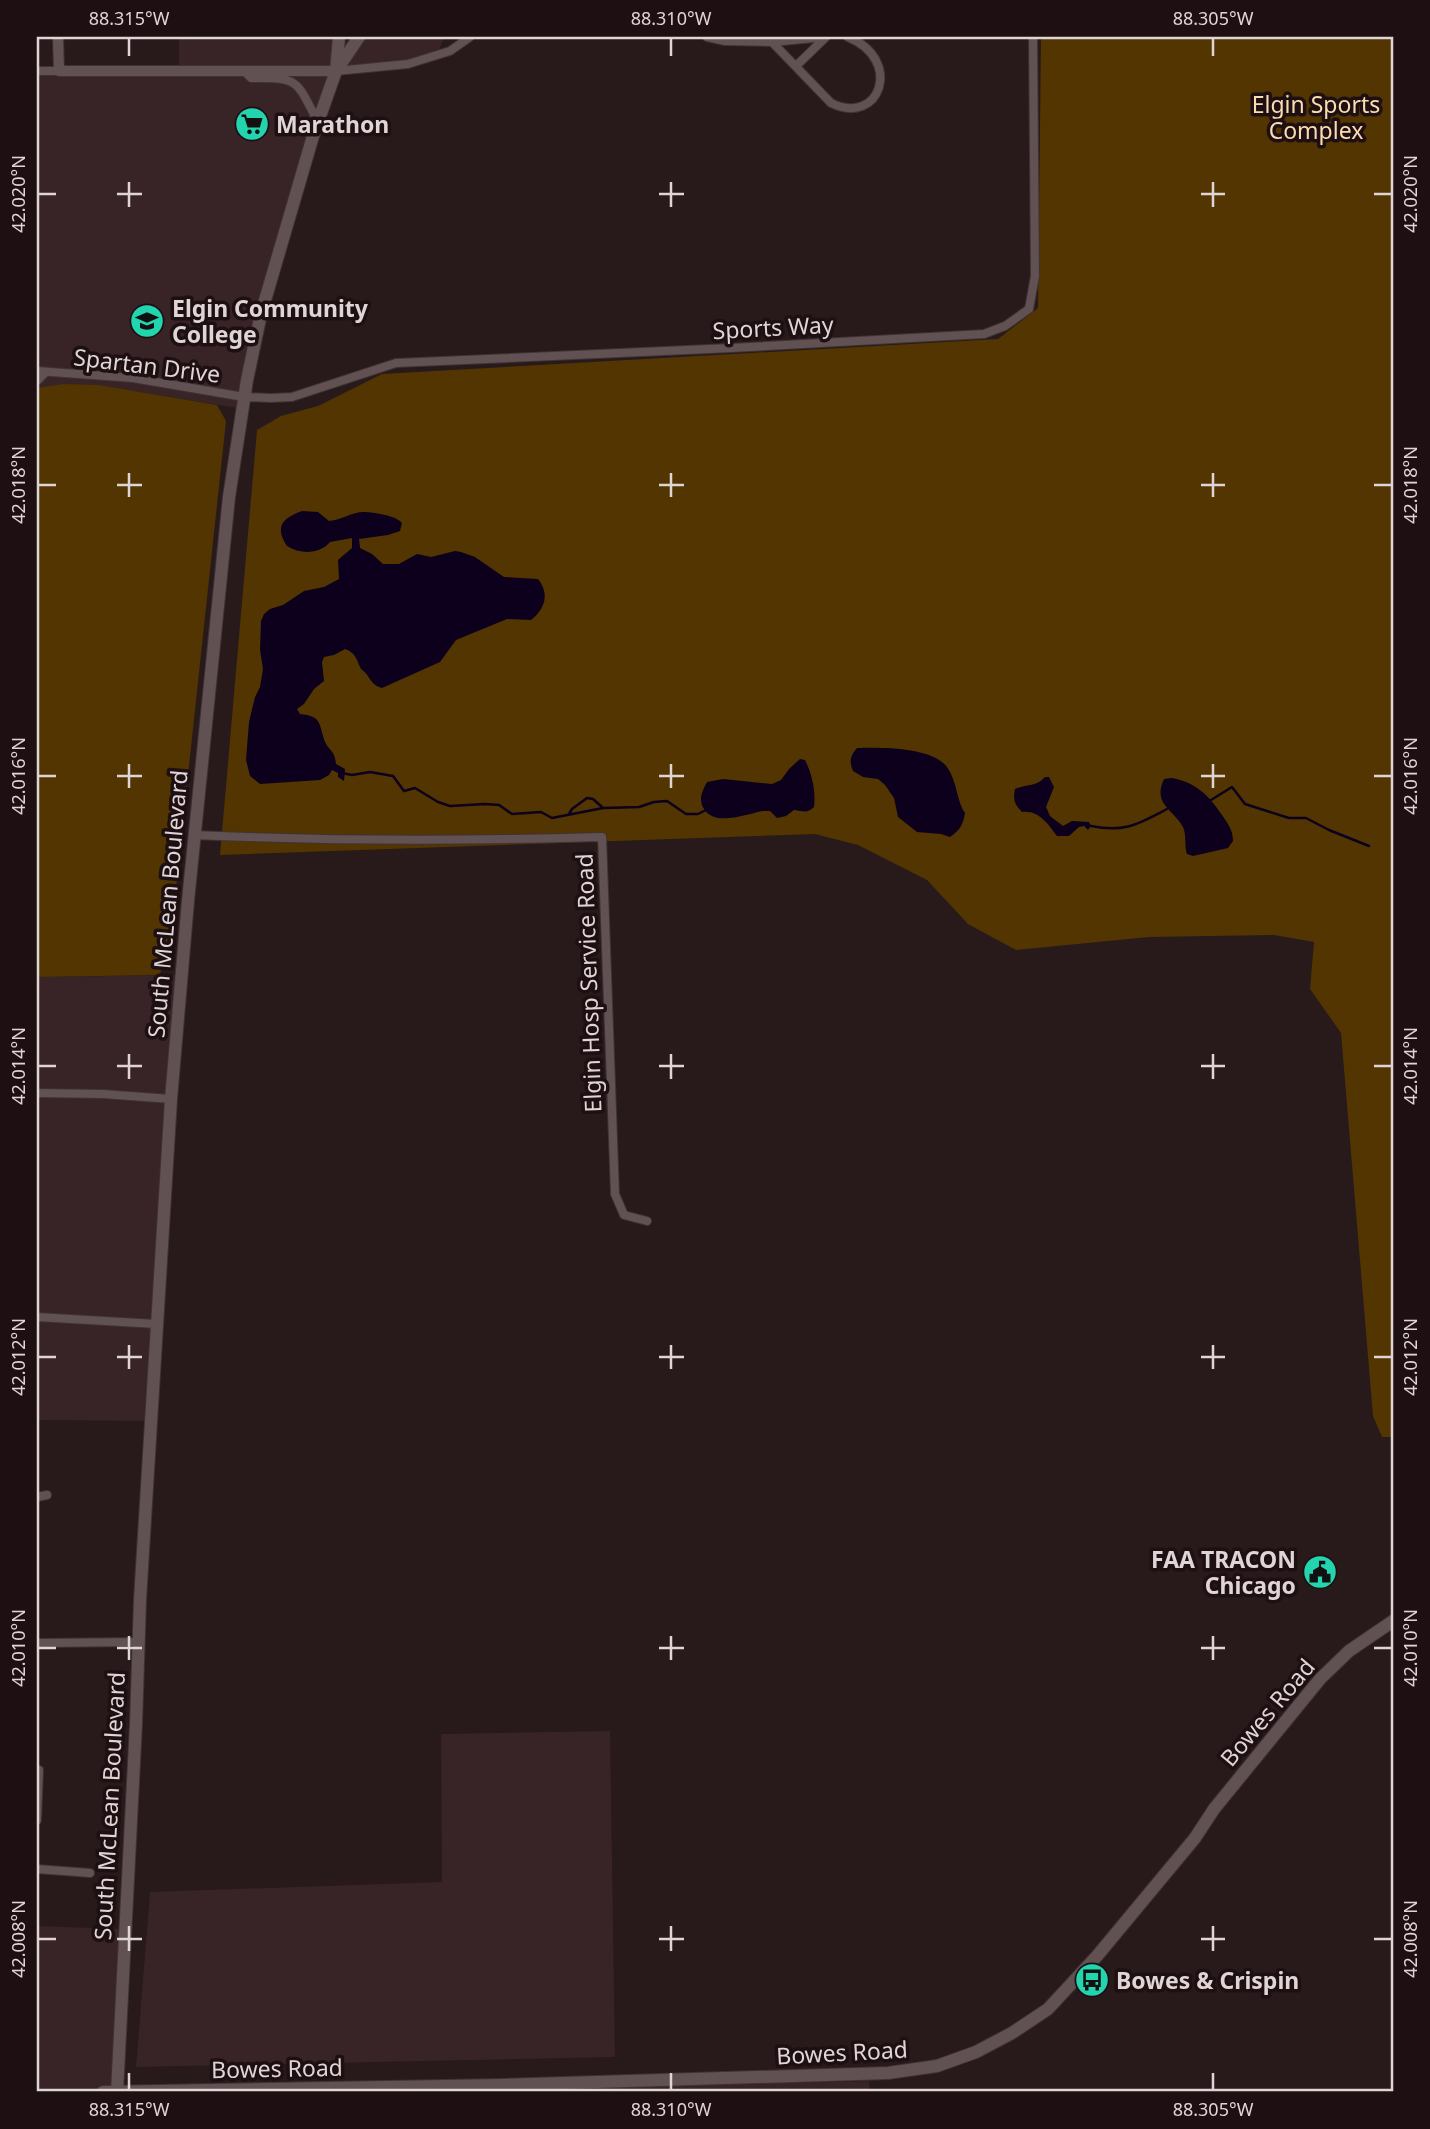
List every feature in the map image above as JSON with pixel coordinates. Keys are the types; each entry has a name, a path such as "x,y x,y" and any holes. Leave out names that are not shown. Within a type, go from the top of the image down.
{"main road":[{"name":"South McLean Boulevard","path":"117,2092 138,1642 171,1099 194,835 229,497 244,397 261,314 318,122 336,71 339,37"},
{"name":"South McLean Boulevard","path":"336,71 359,37"},
{"name":"Bowes Road","path":"103,2092 488,2085 888,2073 937,2066 976,2052 1012,2033 1048,2009 1097,1956 1195,1838 1214,1809 1320,1679 1349,1651 1393,1621"}],"street":[{"path":"58,37 59,71"},
{"path":"37,71 336,71 408,64 450,51 470,37"},
{"path":"707,37 726,41 772,42 825,37"},
{"path":"796,66 825,37"},
{"path":"772,42 831,103 843,108 868,103 880,89 881,77 876,58 857,40 848,37"},
{"name":"Sports Way","path":"244,397 292,397 396,363 963,336 984,334 1005,326 1029,309 1035,276 1033,37"},
{"path":"244,71 251,78 293,80 318,122"},
{"name":"Spartan Drive","path":"37,381 41,372 87,374 133,378 244,397"},
{"name":"Elgin Hosp Service Road","path":"194,835 351,840 602,837 615,1194 624,1215 648,1221"},
{"path":"37,1093 171,1099"},
{"path":"37,1317 156,1324"},
{"path":"37,1497 47,1495"},
{"path":"37,1643 138,1642"},
{"path":"37,1820 39,1770"},
{"path":"37,1869 90,1873"}],"shaded area":[{"path":"179,37 337,37 334,69 179,70"},
{"path":"362,37 444,37 438,53 406,62 341,68"},
{"name":"Elgin Community College","path":"333,74 238,408 112,388 37,389 37,76"},
{"path":"302,511 318,512 329,521 364,512 390,516 402,523 400,531 359,539 360,548 383,564 399,564 417,554 431,557 461,552 475,557 504,577 538,579 545,596 543,606 531,620 507,619 456,640 440,662 382,688 372,682 361,669 354,654 349,651 345,649 324,657 324,681 297,709 300,714 312,716 318,721 336,764 345,769 344,781 332,770 320,780 260,784 250,776 246,760 249,722 263,669 260,650 261,621 270,609 283,605 304,591 324,587 339,579 338,560 352,548 352,538 330,542 321,549 310,552 287,546 281,533 282,524"},
{"path":"857,748 905,750 940,760 950,773 965,813 959,829 950,837 917,832 898,817 894,798 885,785 878,779 863,777 853,771 851,759"},
{"path":"800,759 805,760 813,783 814,807 809,811 794,810 777,818 770,811 763,811 723,818 709,814 702,805 702,792 707,782 723,779 772,784 781,780"},
{"path":"1049,777 1054,787 1046,807 1050,816 1063,826 1072,821 1089,822 1091,826 1088,830 1084,826 1069,836 1057,836 1038,816 1019,809 1014,796 1015,789 1035,784"},
{"path":"1172,778 1195,787 1212,801 1231,830 1233,841 1228,848 1193,856 1187,854 1183,827 1162,801 1161,788 1164,779"},
{"path":"179,975 147,1421 37,1420 37,977"},
{"path":"610,1731 615,2057 136,2067 150,1892 442,1882 441,1734"},
{"path":"37,1926 122,1929 113,2091 37,2092"},
{"path":"869,2081 870,2092 485,2092 485,2089"}],"green space":[{"name":"Elgin Sports Complex","path":"1041,37 1393,37 1393,1437 1382,1437 1373,1416 1341,1033 1310,989 1314,942 1274,935 1149,937 1016,950 968,924 927,880 858,845 815,834 220,855 257,430 281,416 318,406 382,374 998,339 1038,308"},
{"path":"63,384 98,385 217,405 226,421 173,915 160,975 37,977 37,388"}],"waterway":[{"path":"342,773 352,775 370,772 393,776 404,791 415,788 450,806 499,805 512,814 541,812 552,818 603,808 639,807 667,801 686,814 698,814 706,810"},
{"path":"1211,800 1232,787 1245,804 1289,818 1306,818 1369,846"},
{"path":"569,814 587,798 593,799 602,807"},
{"path":"1091,826 1131,826 1167,809"}],"place":[{"name":"Marathon","path":"252,124"},
{"name":"Elgin Community College","path":"147,321"},
{"name":"FAA TRACON Chicago","path":"1320,1572"},
{"name":"Bowes & Crispin","path":"1092,1980"}]}
